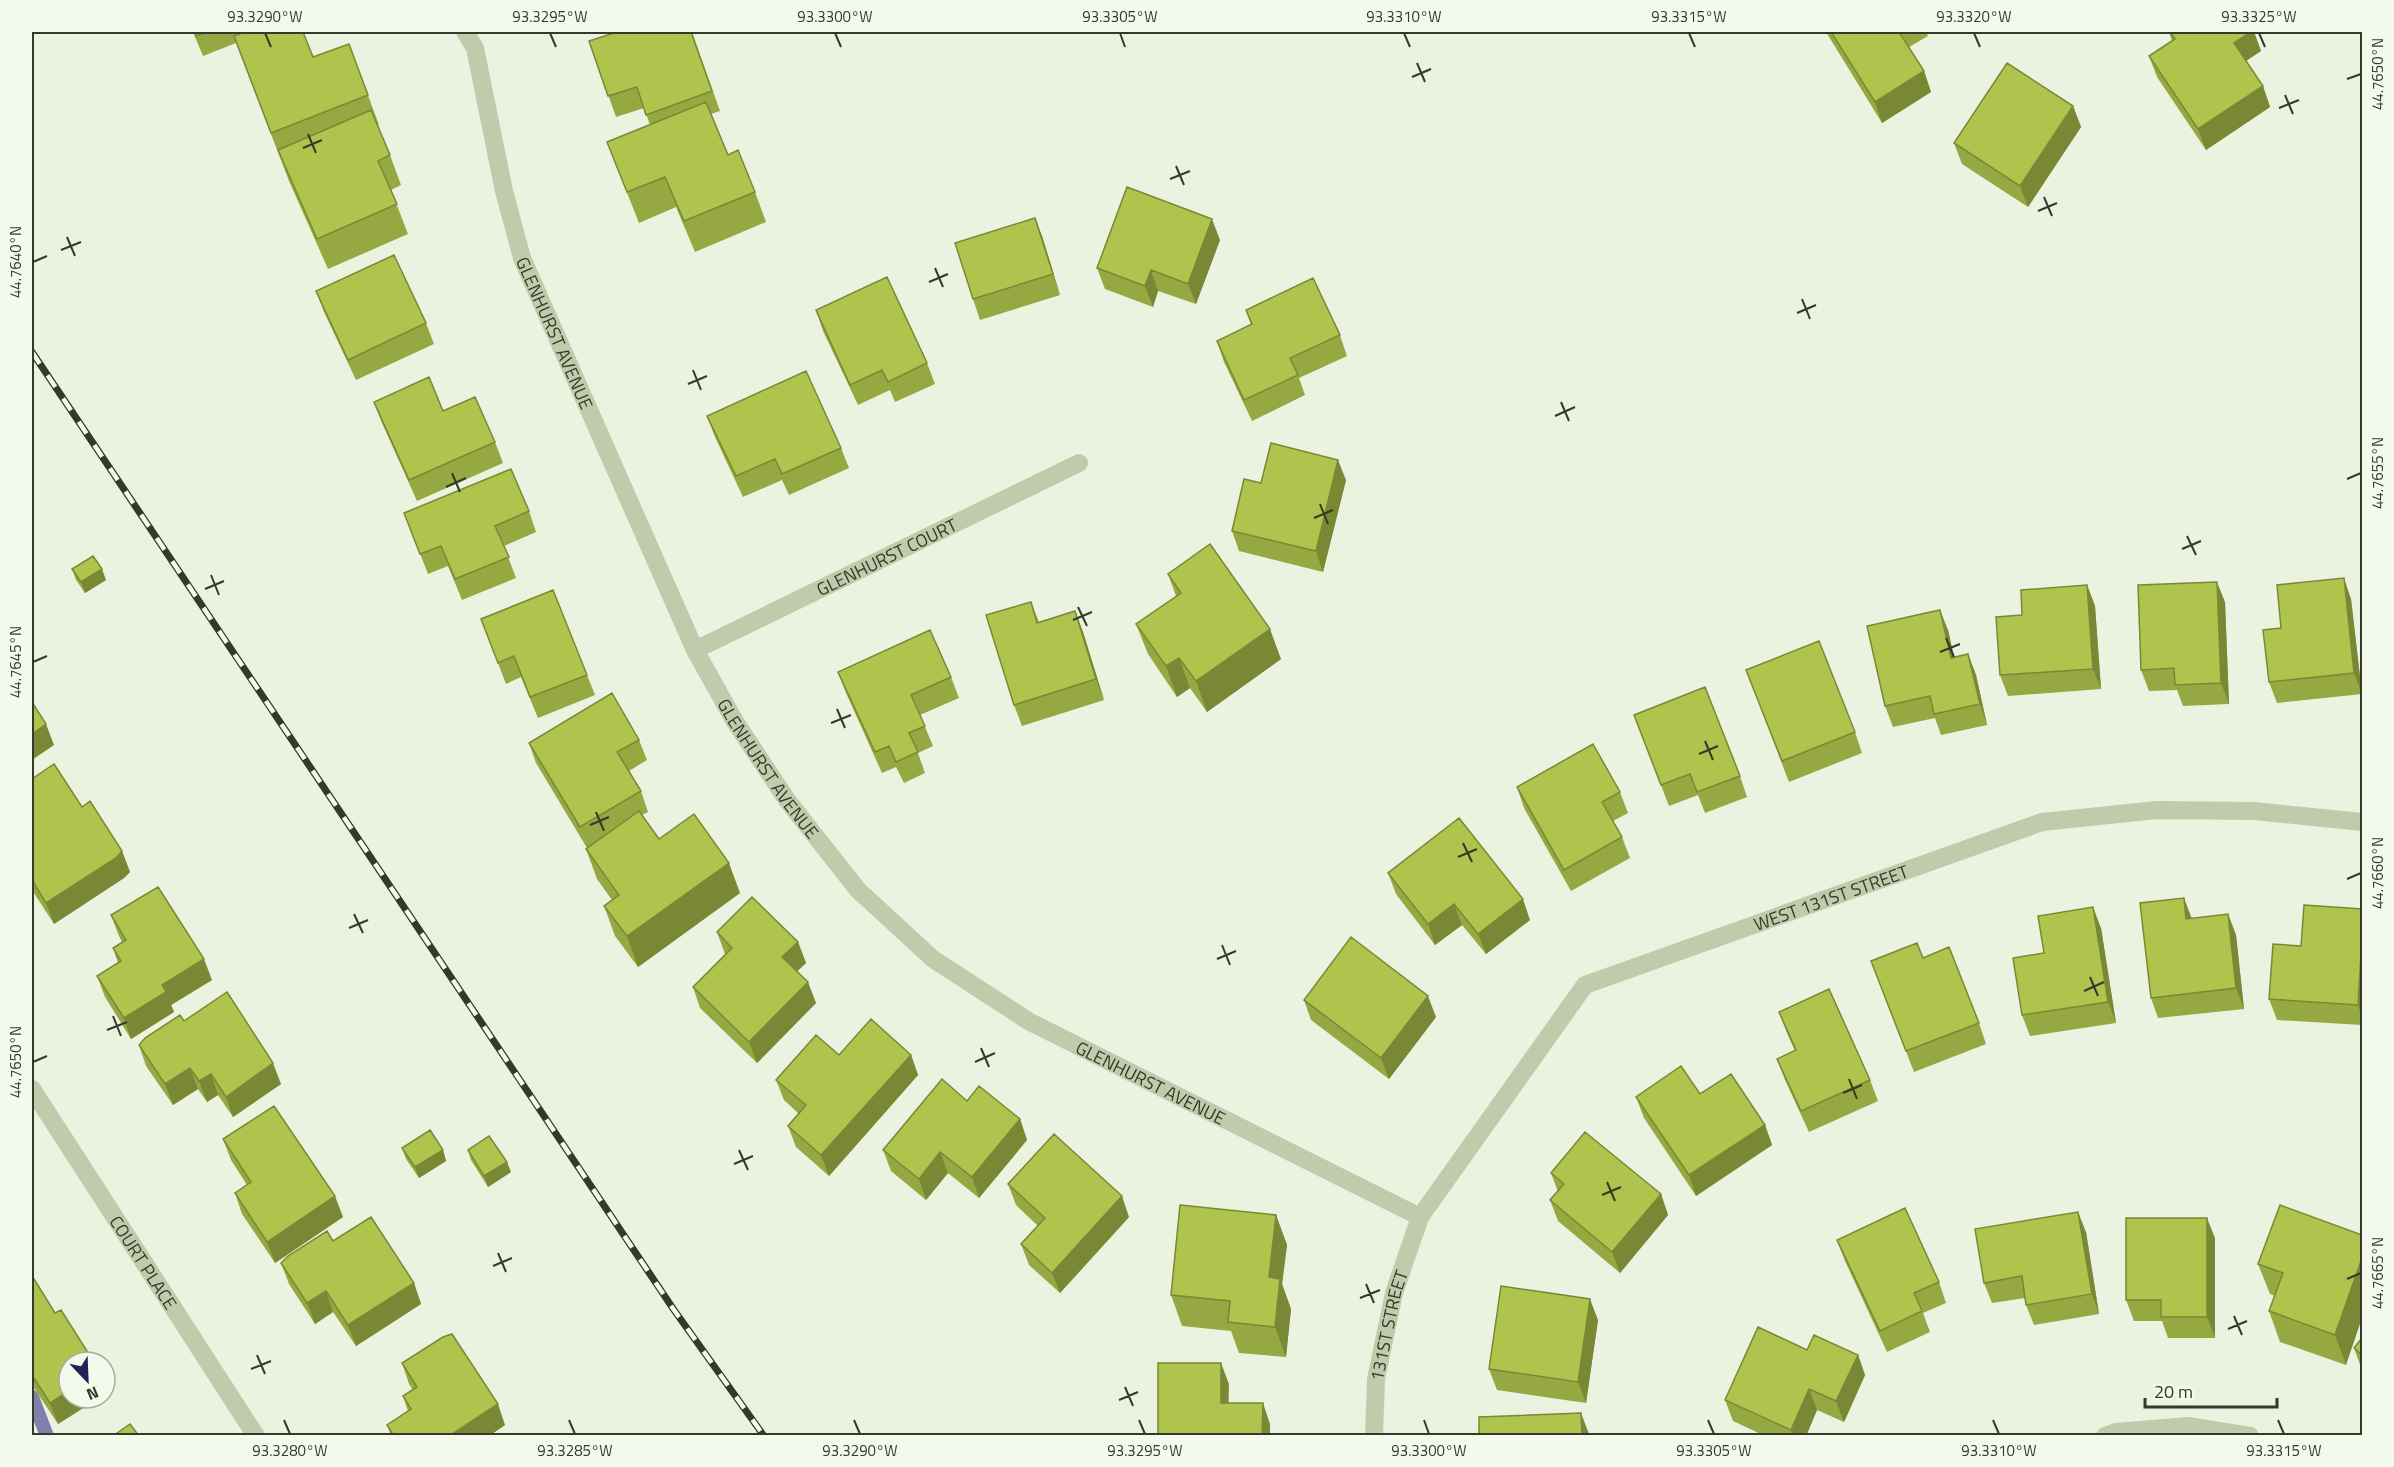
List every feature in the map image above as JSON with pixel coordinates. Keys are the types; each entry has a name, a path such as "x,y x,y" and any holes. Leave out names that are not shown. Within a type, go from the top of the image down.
{"street":[{"name":"GLENHURST AVENUE","path":"465,32 475,48 504,191 522,258 694,650 734,720 786,800 858,890 933,959 1030,1022 1420,1217"},
{"name":"GLENHURST COURT","path":"694,650 1079,463"},
{"name":"WEST 131ST STREET","path":"1420,1217 1585,985 2042,822 2157,810 2254,811 2362,822"},
{"name":"COURT PLACE","path":"32,1089 256,1436"},
{"name":"131ST STREET","path":"1374,1436 1376,1379 1394,1293 1420,1217"},
{"path":"2105,1436 2116,1432 2187,1426 2250,1436"}],"building":[{"path":"194,32 206,32 196,36"},
{"path":"245,32 303,32 313,57 349,44 368,95 271,133 234,36"},
{"path":"617,32 691,32 712,91 646,115 637,87 608,96 589,41"},
{"path":"1831,32 1899,32 1924,71 1875,102"},
{"path":"2170,32 2251,32 2234,43 2263,86 2198,129 2149,56 2175,39"},
{"path":"2007,63 2073,106 2020,186 1954,143"},
{"path":"706,102 728,155 738,150 755,192 684,221 665,177 627,192 607,142"},
{"path":"371,110 390,155 378,161 397,204 317,239 278,150"},
{"path":"1127,187 1212,219 1188,284 1151,270 1145,286 1097,268"},
{"path":"1035,218 1053,274 973,299 955,243"},
{"path":"394,255 426,323 348,360 316,291"},
{"path":"887,277 927,363 888,382 882,370 850,385 816,310"},
{"path":"1313,278 1340,335 1290,358 1298,375 1244,400 1217,341 1252,324 1246,310"},
{"path":"806,371 841,448 782,474 775,459 736,476 707,416"},
{"path":"429,377 443,411 475,397 495,442 409,480 374,402"},
{"path":"1271,443 1338,460 1316,551 1232,531 1244,479 1261,483"},
{"path":"511,469 529,511 495,526 509,557 455,579 441,546 420,554 404,513"},
{"path":"1210,544 1270,629 1196,681 1179,658 1166,666 1136,624 1181,593 1168,574"},
{"path":"93,556 102,569 81,582 72,569"},
{"path":"2344,578 2354,673 2269,682 2263,630 2281,628 2277,585"},
{"path":"2217,582 2221,683 2175,685 2174,668 2141,670 2138,585"},
{"path":"2087,585 2093,669 2000,675 1996,617 2022,615 2021,590"},
{"path":"553,590 587,675 530,697 514,656 498,663 481,619"},
{"path":"1031,602 1037,623 1075,611 1096,679 1014,705 986,615"},
{"path":"1940,610 1951,658 1968,654 1980,704 1934,714 1930,696 1885,706 1867,626"},
{"path":"930,630 951,677 911,695 925,726 909,733 918,752 896,762 889,746 875,752 838,672"},
{"path":"1819,641 1855,732 1782,761 1746,670"},
{"path":"1705,687 1740,776 1697,792 1690,774 1661,785 1634,715"},
{"path":"612,693 639,740 617,752 641,791 580,827 529,743"},
{"path":"32,702 46,724 32,734"},
{"path":"1593,744 1620,792 1602,802 1622,837 1564,870 1517,787"},
{"path":"54,764 82,807 90,801 122,851 116,858 46,903 32,880 32,779"},
{"path":"639,811 659,839 694,814 729,863 627,936 604,906 619,895 586,849"},
{"path":"1459,818 1523,899 1478,934 1454,904 1428,924 1388,873"},
{"path":"158,887 204,959 162,985 166,992 124,1018 97,976 121,961 113,948 126,940 111,915"},
{"path":"752,897 798,942 782,957 808,982 749,1042 693,987 732,948 717,932"},
{"path":"2184,898 2186,919 2228,914 2236,988 2151,998 2140,903"},
{"path":"2304,905 2362,909 2358,1005 2269,999 2273,944 2301,946"},
{"path":"2093,907 2108,1002 2022,1015 2013,958 2044,953 2038,916"},
{"path":"1351,937 1428,996 1381,1058 1304,1000"},
{"path":"1917,943 1923,958 1949,947 1979,1023 1906,1051 1871,961"},
{"path":"1829,989 1870,1080 1801,1111 1777,1059 1796,1050 1779,1012"},
{"path":"227,992 273,1063 226,1097 211,1074 199,1081 190,1068 165,1084 139,1045 145,1038 180,1015 184,1021"},
{"path":"871,1019 911,1055 821,1155 788,1126 806,1105 776,1080 816,1035 839,1055"},
{"path":"1681,1066 1700,1094 1731,1074 1765,1125 1689,1175 1636,1097"},
{"path":"942,1079 967,1101 979,1086 1020,1119 972,1177 940,1152 919,1179 883,1150"},
{"path":"274,1106 335,1196 267,1242 235,1193 251,1182 223,1139"},
{"path":"430,1130 443,1150 415,1167 402,1148"},
{"path":"1585,1132 1661,1194 1612,1252 1550,1200 1564,1184 1551,1173"},
{"path":"1054,1134 1122,1196 1052,1273 1021,1244 1045,1218 1008,1184"},
{"path":"489,1136 507,1162 484,1176 468,1150"},
{"path":"1180,1205 1276,1215 1269,1277 1280,1279 1275,1327 1228,1322 1230,1301 1171,1295"},
{"path":"2280,1205 2362,1235 2362,1258 2335,1335 2269,1311 2283,1273 2258,1264"},
{"path":"1905,1208 1939,1282 1914,1293 1922,1311 1880,1331 1837,1240"},
{"path":"2078,1212 2092,1294 2026,1305 2022,1276 1984,1283 1975,1229"},
{"path":"371,1217 414,1283 348,1325 326,1291 307,1303 281,1263 327,1231 333,1241"},
{"path":"2126,1218 2207,1218 2207,1317 2161,1317 2161,1300 2126,1300"},
{"path":"34,1279 55,1313 61,1310 86,1350 57,1350 57,1399 50,1403 32,1375 32,1280"},
{"path":"1501,1286 1590,1299 1578,1382 1489,1369"},
{"path":"1758,1327 1807,1350 1814,1335 1858,1355 1836,1401 1809,1389 1791,1430 1725,1400"},
{"path":"452,1334 498,1404 452,1434 453,1436 394,1436 387,1425 411,1409 403,1396 417,1387 402,1363 443,1337"},
{"path":"2362,1338 2362,1355 2354,1348"},
{"path":"1158,1363 1221,1363 1221,1403 1263,1403 1262,1436 1158,1436"},
{"path":"1581,1413 1582,1436 1479,1436 1479,1417"},
{"path":"130,1424 139,1436 113,1436"}],"waterway":[{"path":"32,1397 47,1436"}],"railway":[{"path":"32,352 674,1310 764,1436"}]}
